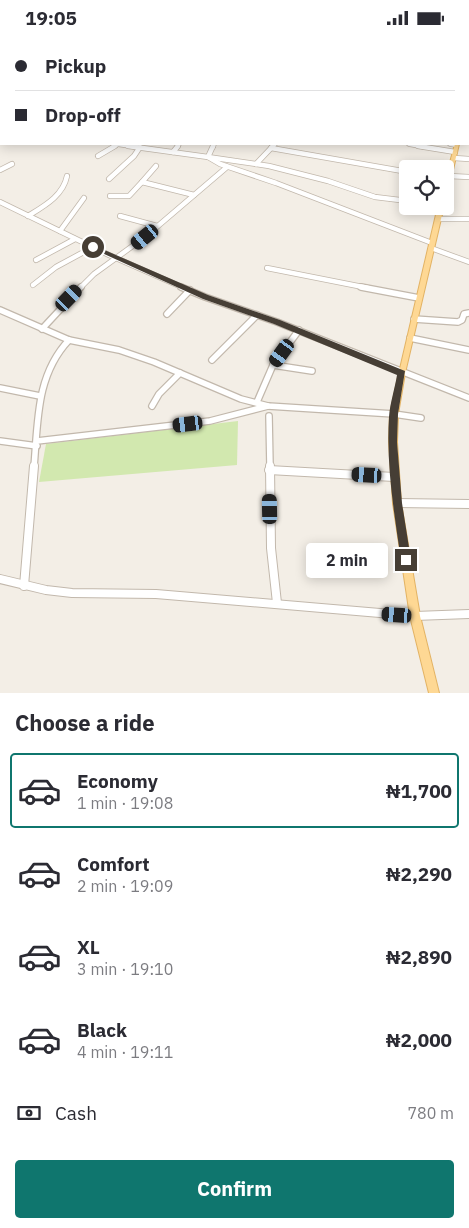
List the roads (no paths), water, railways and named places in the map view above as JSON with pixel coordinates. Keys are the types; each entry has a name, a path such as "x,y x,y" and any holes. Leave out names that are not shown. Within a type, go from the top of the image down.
{"main road":[{"path":"452,160 457,145"},
{"path":"434,693 415,617 397,503 394,477 394,414 414,319 439,215"}],"street":[{"path":"98,156 116,145"},
{"path":"125,145 256,164 328,181 375,197 399,200"},
{"path":"173,152 178,145"},
{"path":"208,157 214,145"},
{"path":"256,164 274,145"},
{"path":"414,145 469,159"},
{"path":"108,179 134,156 140,147"},
{"path":"271,149 399,170"},
{"path":"208,157 214,162 293,190 469,262"},
{"path":"0,170 12,164"},
{"path":"110,196 129,196 156,166"},
{"path":"42,329 94,274 118,259 227,167"},
{"path":"28,215 61,191 67,183 67,176"},
{"path":"454,177 469,177"},
{"path":"142,183 194,195"},
{"path":"60,231 84,198"},
{"path":"0,202 118,259 190,290 299,330 402,373 469,398"},
{"path":"120,216 157,227"},
{"path":"438,219 469,219"},
{"path":"36,260 75,239"},
{"path":"33,285 56,267 93,247"},
{"path":"267,268 419,298"},
{"path":"167,314 190,290"},
{"path":"0,310 68,340 119,350 180,373 228,394 268,406 394,414 420,418"},
{"path":"414,319 458,322 462,320 464,314 469,313"},
{"path":"212,360 257,315"},
{"path":"257,402 273,365 299,330"},
{"path":"410,337 469,349"},
{"path":"24,586 40,396 52,360 68,340"},
{"path":"273,365 312,371"},
{"path":"152,406 159,394 180,373"},
{"path":"0,388 40,396"},
{"path":"0,441 37,444 210,421 268,406"},
{"path":"269,416 271,548 278,603"},
{"path":"269,470 394,477"},
{"path":"397,503 469,504"},
{"path":"0,579 24,586 72,593 156,593 415,617 469,614"}]}
